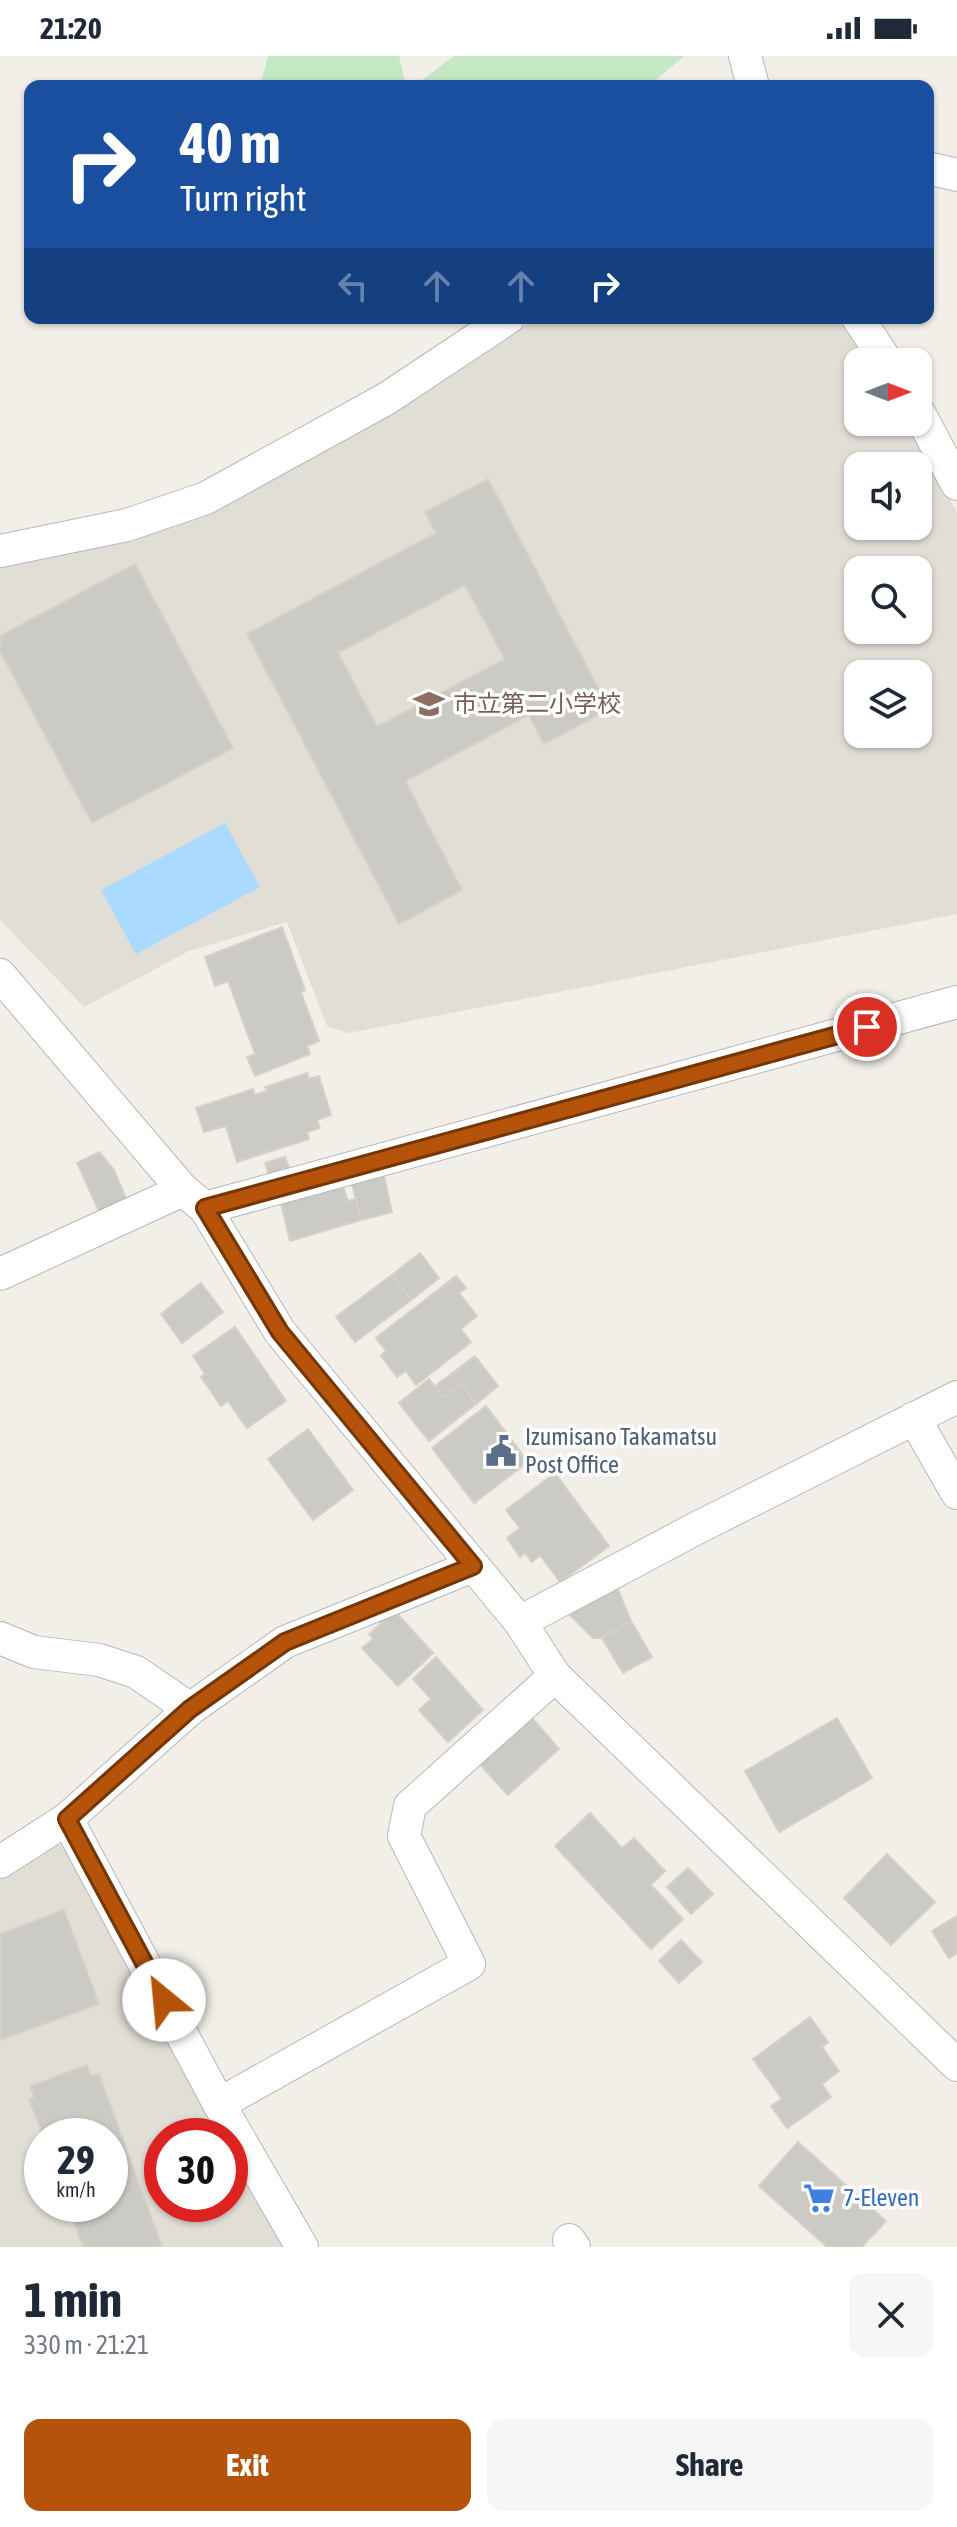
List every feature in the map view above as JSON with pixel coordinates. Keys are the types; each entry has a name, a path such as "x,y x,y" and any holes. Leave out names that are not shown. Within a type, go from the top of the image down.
{"street":[{"path":"745,56 751,80"},
{"path":"934,169 957,175"},
{"path":"0,551 127,525 206,498 386,399 499,324"},
{"path":"862,324 878,348"},
{"path":"931,436 957,484"},
{"path":"0,975 194,1199 280,1332 520,1622 555,1676 957,2065"},
{"path":"0,1274 194,1199 957,1002"},
{"path":"520,1622 693,1530 957,1397"},
{"path":"914,1418 957,1493"},
{"path":"0,1862 67,1819 190,1709 285,1642 473,1566"},
{"path":"0,1638 34,1652 99,1660 136,1672 190,1709"},
{"path":"219,2104 469,1964 404,1836 410,1806 555,1676"},
{"path":"67,1819 219,2104 302,2247"}],"shaded area":[{"name":"市立第二小学校","path":"528,324 843,324 859,348 844,348 844,436 916,436 924,452 844,452 844,540 932,540 932,467 957,513 957,914 349,1033 327,1026 287,922 189,951 84,1007 0,920 0,565 390,415"},
{"path":"54,1843 71,1851 217,2118 144,2118 144,2222 248,2222 248,2175 287,2247 0,2247 0,1876"}],"green space":[{"path":"268,56 399,56 405,80 262,80"},
{"path":"454,56 684,56 656,80 422,80"}],"water":[{"path":"225,823 260,887 136,954 101,890"}],"building":[{"path":"488,479 609,709 544,744 529,715 405,781 462,890 399,924 247,634 436,533 425,512","holes":["465,585 505,659 377,727 338,653"]},
{"path":"135,564 233,748 92,823 0,651 0,636"},
{"path":"282,927 305,990 301,992 319,1041 307,1046 310,1054 255,1076 247,1057 255,1054 228,981 215,986 205,957"},
{"path":"307,1073 309,1079 319,1076 331,1115 317,1120 320,1128 307,1132 309,1139 237,1162 226,1126 204,1132 196,1108 253,1089 255,1095 267,1091 265,1087"},
{"path":"99,1152 114,1170 130,1208 103,1220 77,1163"},
{"path":"285,1157 289,1168 269,1175 265,1163"},
{"path":"384,1176 392,1212 361,1220 352,1184"},
{"path":"341,1180 348,1201 356,1199 361,1220 290,1241 280,1199"},
{"path":"420,1253 439,1278 411,1300 392,1275"},
{"path":"392,1275 411,1300 355,1342 336,1317"},
{"path":"456,1276 466,1288 459,1293 477,1316 461,1329 471,1342 416,1385 406,1371 397,1377 381,1356 386,1351 376,1338"},
{"path":"201,1283 223,1312 182,1343 161,1314"},
{"path":"235,1327 286,1401 247,1428 228,1401 221,1406 201,1377 205,1374 193,1356"},
{"path":"475,1356 498,1386 476,1404 461,1385 443,1397 434,1387"},
{"path":"429,1379 443,1397 461,1385 476,1404 429,1441 399,1403"},
{"path":"486,1406 528,1462 474,1503 432,1448"},
{"path":"308,1429 353,1490 313,1520 268,1459"},
{"path":"555,1473 609,1546 560,1582 540,1555 532,1562 525,1553 520,1557 507,1538 520,1528 506,1510"},
{"path":"615,1582 631,1621 602,1638 593,1638 564,1609"},
{"path":"392,1608 433,1653 398,1686 362,1648 373,1639 369,1634 381,1624 378,1621"},
{"path":"631,1621 652,1657 623,1673 602,1638"},
{"path":"436,1657 483,1710 448,1742 419,1710 431,1699 413,1679"},
{"path":"527,1712 559,1749 508,1795 475,1759"},
{"path":"837,1718 872,1778 779,1832 745,1771"},
{"path":"590,1813 622,1848 634,1838 665,1871 651,1885 683,1919 651,1949 555,1846"},
{"path":"887,1854 935,1902 891,1945 844,1898"},
{"path":"688,1868 713,1894 691,1914 667,1887"},
{"path":"64,1910 99,2004 0,2040 0,1934"},
{"path":"957,1916 957,1953 949,1958 932,1931"},
{"path":"681,1940 702,1962 679,1983 659,1961"},
{"path":"810,2017 828,2042 822,2047 839,2071 822,2084 831,2097 787,2128 771,2106 782,2099 753,2059"},
{"path":"87,2065 91,2076 99,2074 115,2118 36,2118 29,2099 34,2097 30,2086"},
{"path":"798,2142 886,2221 862,2247 827,2247 759,2186"},
{"path":"128,2154 144,2198 144,2222 153,2222 162,2247 83,2247 74,2222 128,2222"}],"place":[{"name":"市立第二小学校","path":"429,704"},
{"name":"Izumisano Takamatsu Post Office","path":"501,1451"},
{"name":"7-Eleven","path":"819,2198"}],"route":[{"path":"164,2000 67,1819 190,1709 285,1642 473,1566 280,1332 205,1208 867,1027"}]}
